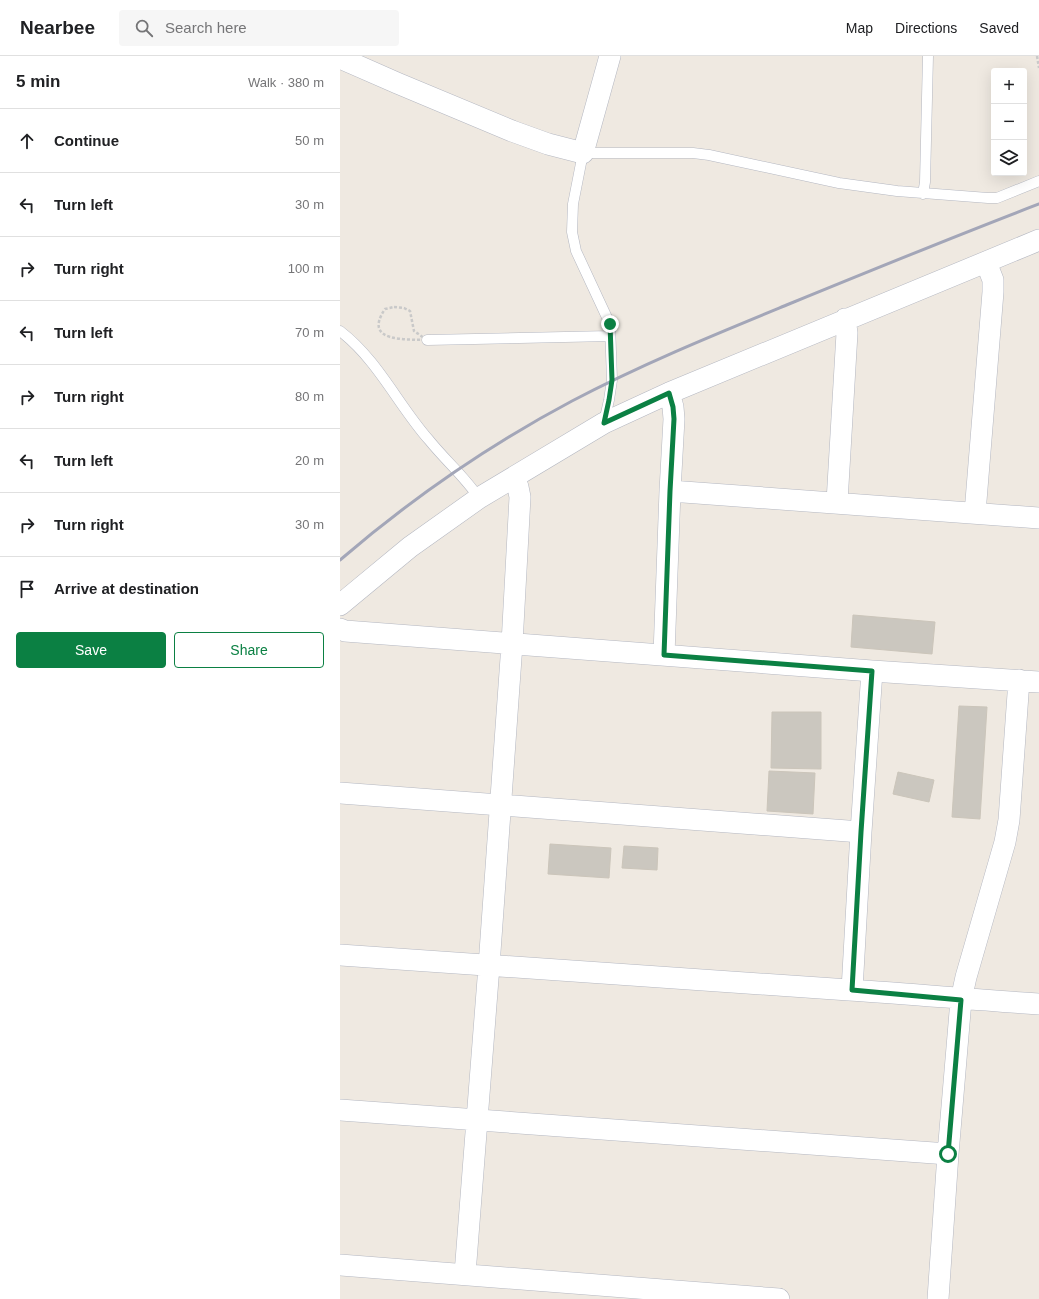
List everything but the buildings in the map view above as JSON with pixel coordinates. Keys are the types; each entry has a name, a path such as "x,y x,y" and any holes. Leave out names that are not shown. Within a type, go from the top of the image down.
{"street":[{"path":"340,58 512,131 548,144 583,153 610,56"},
{"path":"340,604 410,547 479,498 604,423 669,393 1039,240"},
{"path":"975,513 993,292 993,280 986,262"},
{"path":"838,502 847,333 845,319"},
{"path":"664,655 674,419 673,407 669,393"},
{"path":"465,1274 490,966 512,644 520,497 514,477"},
{"path":"670,491 838,502 1039,518"},
{"path":"340,629 345,631 512,644 872,671 1029,681 1005,842 966,976 961,1000 938,1299"},
{"path":"852,990 872,671"},
{"path":"340,793 861,832"},
{"path":"340,955 852,990 961,1000 1039,1004"},
{"path":"340,1110 948,1154"},
{"path":"340,1265 465,1274 542,1290 779,1299"}],"lane":[{"path":"923,194 925,182 928,56"},
{"path":"604,423 612,380 610,324 576,251 572,232 573,204 583,153 708,155 839,183 923,194 997,198 1039,181"},
{"path":"340,331 369,359 428,440 471,486 479,498"},
{"path":"427,340 610,336"}],"path":[{"path":"1037,56 1039,68"},
{"path":"394,307 410,310 414,331 427,340 384,336 379,329 379,318 385,309 394,307"}],"railway":[{"path":"340,560 367,537 423,494 452,474 541,418 598,387 734,327 914,253 1039,204"}],"route":[{"path":"610,324 612,380 604,423 669,393 673,407 674,419 664,655 872,671 852,990 961,1000 948,1154"}]}
